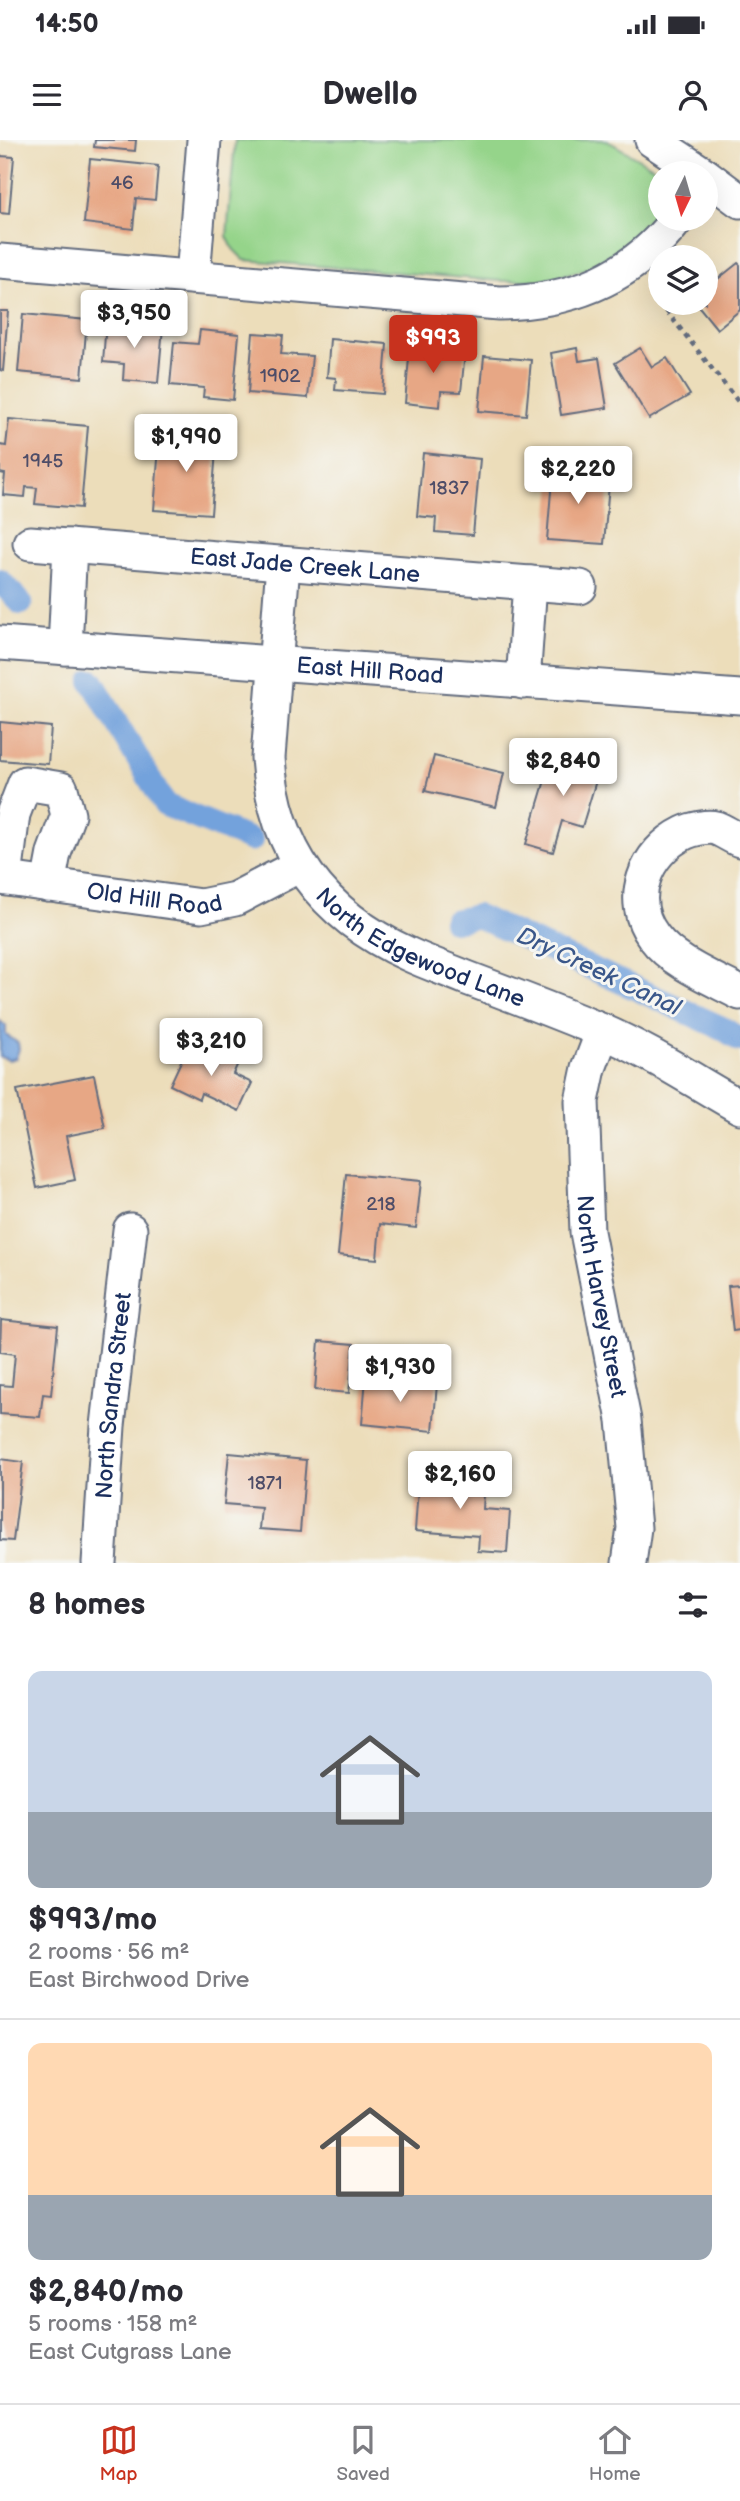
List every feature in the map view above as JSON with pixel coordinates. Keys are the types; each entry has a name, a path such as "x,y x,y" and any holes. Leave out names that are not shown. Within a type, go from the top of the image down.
{"street":[{"path":"192,278 204,140"},
{"path":"652,140 682,161"},
{"path":"718,186 740,201"},
{"path":"0,261 499,303 527,303 554,299 606,280 650,249 666,231"},
{"name":"East Jade Creek Lane","path":"30,543 580,587"},
{"path":"65,648 70,546"},
{"name":"North Edgewood Lane","path":"283,564 268,758 270,785 284,836 300,865 325,898 351,920 406,954 603,1031 740,1107"},
{"path":"523,682 530,583"},
{"name":"East Hill Road","path":"0,643 740,697"},
{"path":"2,878 13,814 25,783 61,789 68,815 54,853 48,885"},
{"path":"740,840 714,827 691,830 671,840 656,853 645,872 641,888 645,921 664,949 740,993"},
{"name":"Old Hill Road","path":"2,878 201,906 235,899 300,865"},
{"name":"North Harvey Street","path":"603,1031 589,1068 582,1101 587,1232 624,1420 634,1528 629,1563"},
{"name":"North Sandra Street","path":"99,1563 108,1426 130,1230"}],"path":[{"path":"670,315 740,404"}],"green space":[{"path":"235,140 606,140 648,164 648,224 633,241 587,269 545,280 501,281 244,260 233,249 227,236"}],"water":[{"path":"0,1021 6,1026 6,1035 18,1043 16,1058 9,1060 0,1057"}],"building":[{"path":"95,140 136,140 135,151 94,147"},
{"path":"0,156 14,157 9,214 0,213"},
{"path":"90,159 158,166 155,200 136,198 133,229 84,223"},
{"path":"738,263 740,265 740,310 717,329 706,315 718,315 718,279"},
{"path":"0,311 8,311 3,371 0,370"},
{"path":"23,314 87,320 82,378 18,372"},
{"path":"106,322 163,327 158,383 123,380 124,364 103,362"},
{"path":"200,330 239,334 233,400 203,397 204,388 170,385 174,342 198,344"},
{"path":"253,333 283,335 281,354 312,356 308,398 248,393"},
{"path":"330,339 387,344 383,394 335,390 336,378 327,377"},
{"path":"410,347 465,352 461,392 441,391 440,407 405,403"},
{"path":"577,348 579,361 599,358 607,408 561,415 551,353"},
{"path":"640,348 652,367 667,358 690,395 649,419 615,363"},
{"path":"484,356 531,360 526,415 479,411"},
{"path":"9,419 88,426 81,508 35,504 37,488 26,487 25,497 3,495 5,474 0,473 0,445 6,446"},
{"path":"160,434 217,438 211,514 154,510"},
{"path":"423,453 480,459 473,535 435,532 436,518 417,516"},
{"path":"553,467 610,472 604,544 547,540"},
{"path":"0,722 51,727 48,764 0,760"},
{"path":"554,750 601,764 582,827 562,821 553,852 526,844"},
{"path":"434,756 504,773 496,807 425,791"},
{"path":"188,1046 218,1060 222,1051 240,1059 233,1074 252,1083 239,1111 201,1093 199,1099 170,1085"},
{"path":"94,1075 105,1128 66,1136 75,1180 37,1188 17,1090"},
{"path":"346,1174 421,1181 416,1228 380,1224 377,1259 338,1255"},
{"path":"740,1285 740,1330 733,1331 728,1286"},
{"path":"1,1320 58,1326 51,1395 43,1394 40,1417 0,1414 0,1385 12,1386 15,1354 0,1352"},
{"path":"319,1341 354,1344 349,1393 315,1390"},
{"path":"366,1378 437,1384 433,1431 362,1424"},
{"path":"229,1453 306,1460 300,1532 259,1529 261,1507 224,1504"},
{"path":"0,1459 23,1462 13,1541 0,1540"},
{"path":"419,1473 485,1478 483,1509 510,1511 507,1553 478,1551 479,1536 415,1531"}],"waterway":[{"name":"Dry Creek Canal","path":"0,581 21,603"},
{"name":"Dry Creek Canal","path":"92,681 165,805 251,840"},
{"name":"Dry Creek Canal","path":"454,921 477,916 724,1029 740,1040"}]}
